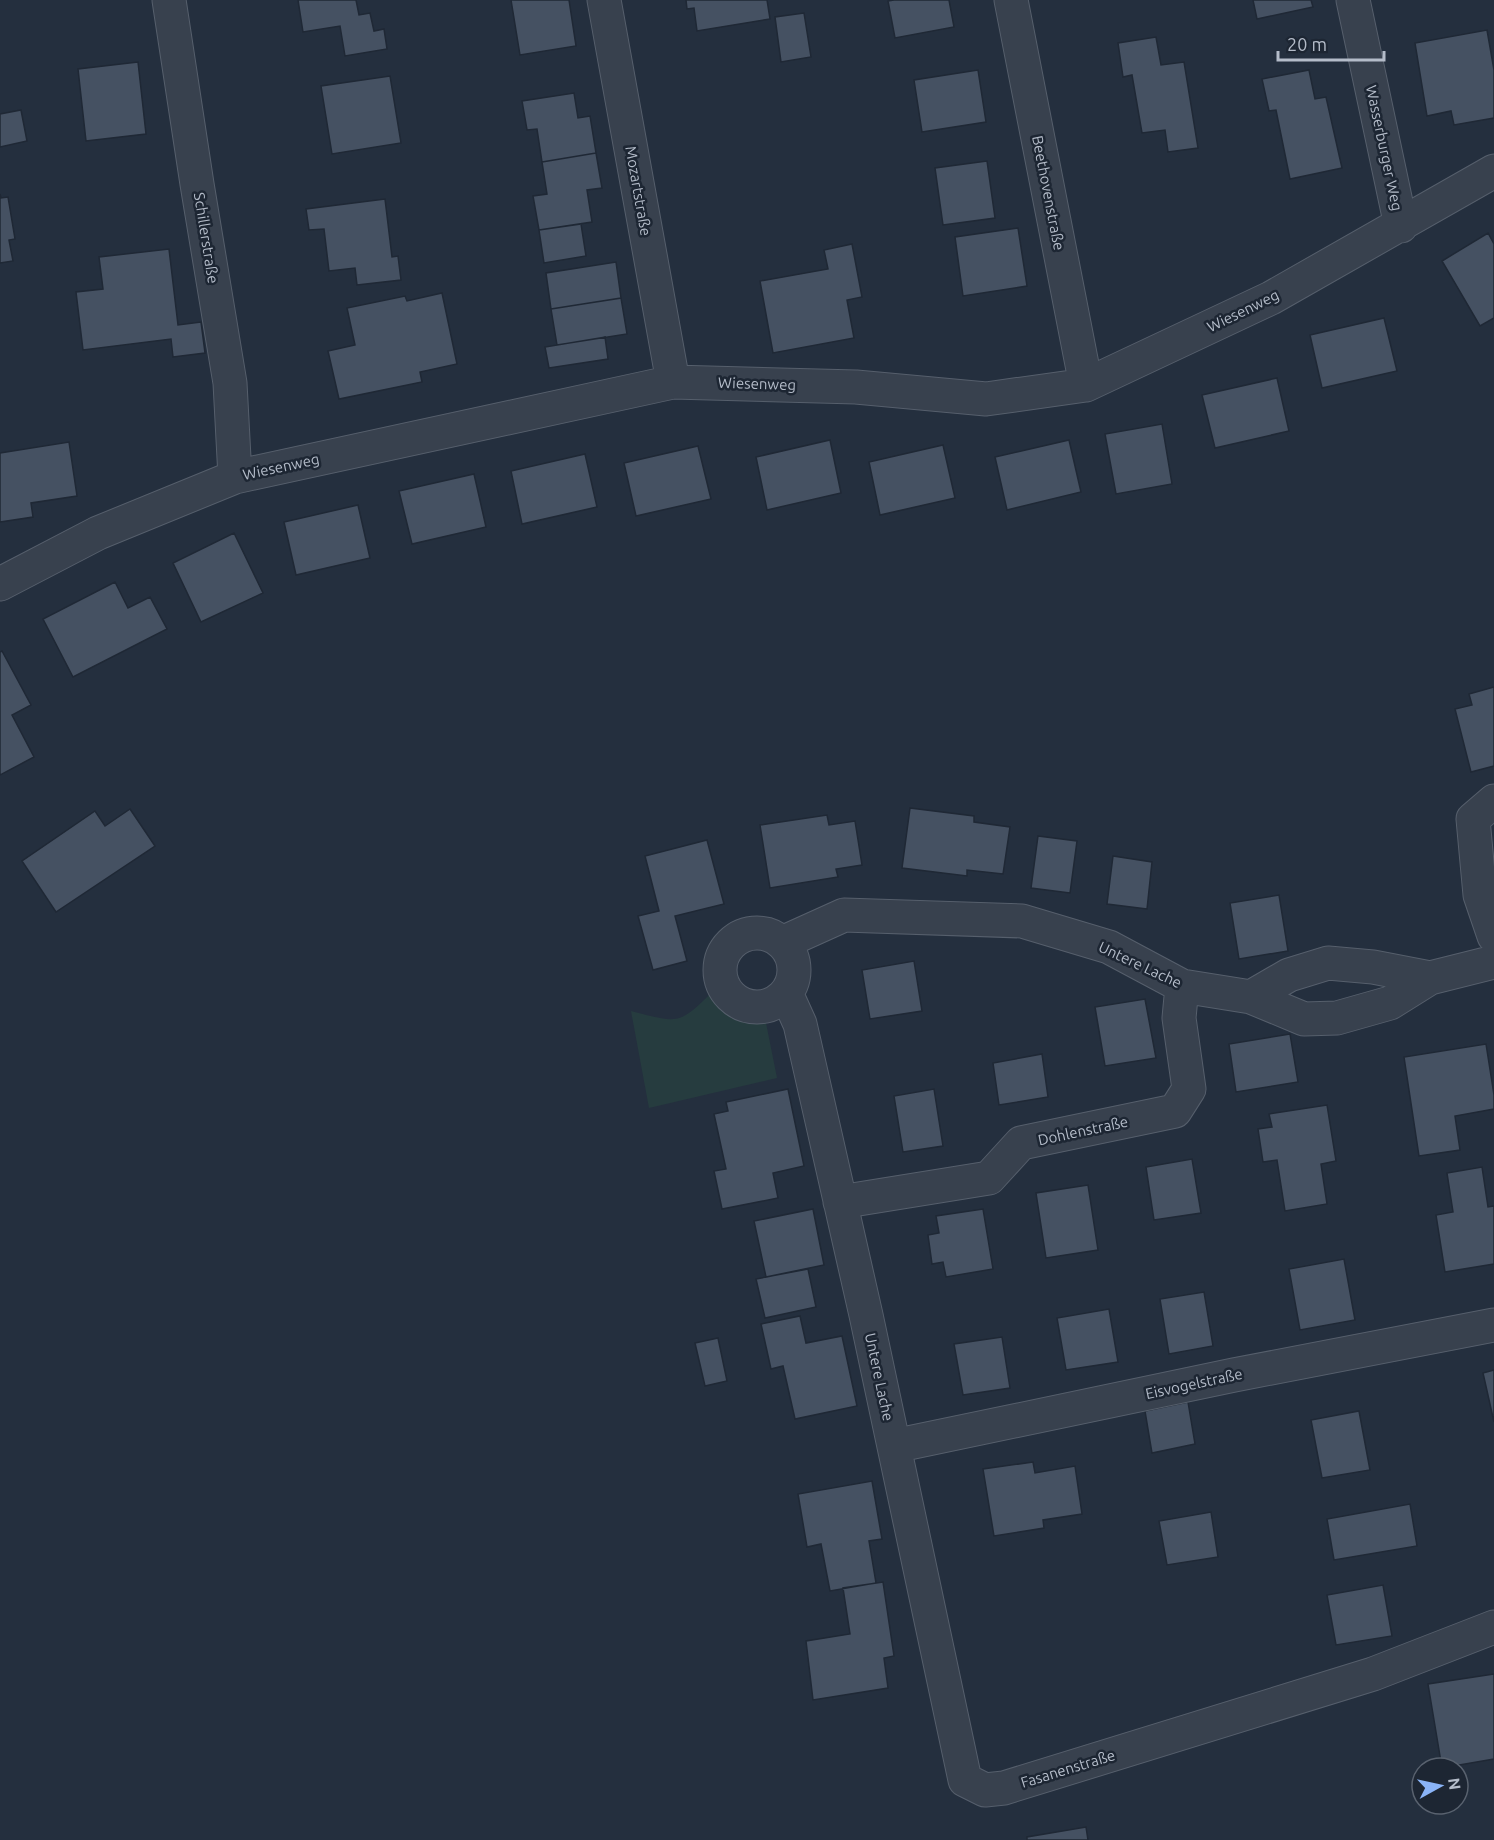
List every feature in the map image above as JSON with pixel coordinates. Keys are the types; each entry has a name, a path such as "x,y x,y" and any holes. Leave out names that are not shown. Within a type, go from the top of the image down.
{"street":[{"name":"Schillerstraße","path":"169,0 230,382 235,477"},
{"name":"Mozartstraße","path":"604,0 673,382"},
{"name":"Beethovenstraße","path":"1011,0 1086,386"},
{"name":"Wasserburger Weg","path":"1353,0 1401,226"},
{"name":"Wiesenweg","path":"0,584 98,533 235,477 673,382 856,387 986,399 1086,386 1271,298 1494,171"},
{"path":"1494,801 1473,819 1480,895 1494,936"},
{"name":"Untere Lache","path":"783,943 844,915 1022,921 1109,947 1182,986 1251,997 1304,1019 1337,1018 1390,1003 1430,978"},
{"path":"762,933 773,936 783,943 794,962 792,984 786,993 777,1001 766,1006 742,1004 732,997 721,976 724,953 740,937 762,933"},
{"path":"1251,997 1289,975 1328,963 1372,967 1430,978 1494,962"},
{"name":"Dohlenstraße","path":"840,1202 989,1178 1021,1143 1175,1112 1189,1089 1179,1018 1182,986"},
{"name":"Untere Lache","path":"786,993 800,1024 894,1446"},
{"name":"Eisvogelstraße","path":"894,1446 1234,1375 1494,1325"},
{"name":"Fasanenstraße","path":"894,1446 965,1780 985,1790 1004,1788 1373,1674 1494,1627"}],"green space":[{"path":"714,990 725,1004 742,1017 766,1023 777,1078 649,1108 631,1011 669,1019 685,1016"}],"building":[{"path":"298,0 356,0 359,15 370,13 374,31 384,29 387,49 345,56 340,26 303,32"},
{"path":"511,0 569,0 576,46 520,55"},
{"path":"686,0 767,0 770,19 697,31 694,8 687,9"},
{"path":"949,0 954,27 895,38 888,1"},
{"path":"1253,0 1311,0 1313,7 1257,19"},
{"path":"804,13 811,57 781,62 775,17"},
{"path":"1487,30 1494,70 1494,118 1454,125 1451,111 1427,116 1415,43"},
{"path":"1156,37 1161,65 1184,62 1198,148 1168,152 1165,130 1142,133 1132,75 1123,77 1118,43"},
{"path":"138,62 146,134 86,141 78,69"},
{"path":"978,70 986,122 922,132 914,80"},
{"path":"1309,70 1315,99 1326,97 1342,168 1290,179 1276,110 1269,111 1262,79"},
{"path":"390,76 401,143 332,154 321,86"},
{"path":"574,93 578,118 590,116 596,153 542,162 537,129 527,130 522,101"},
{"path":"21,110 27,141 0,147 0,114"},
{"path":"596,153 602,188 587,190 592,222 539,230 533,196 547,194 542,162"},
{"path":"987,161 995,218 943,225 935,168"},
{"path":"0,194 1,198 8,197 15,239 9,240 13,261 0,263"},
{"path":"385,199 392,257 398,256 401,280 357,285 355,268 329,271 324,229 309,230 306,209"},
{"path":"581,224 586,256 544,263 539,230"},
{"path":"1018,228 1027,286 963,296 955,237"},
{"path":"1488,233 1494,244 1494,318 1480,326 1442,261"},
{"path":"852,244 862,297 847,300 854,338 773,353 760,281 828,269 824,250"},
{"path":"169,249 178,325 201,322 205,353 173,357 171,339 83,350 76,292 103,289 99,257"},
{"path":"616,262 621,298 551,309 546,273"},
{"path":"442,293 457,364 420,372 422,382 339,399 328,351 355,345 347,308 405,296 407,301"},
{"path":"621,298 627,334 557,345 551,309"},
{"path":"1384,318 1397,371 1322,388 1310,335"},
{"path":"605,337 608,359 549,368 545,347"},
{"path":"1277,378 1289,431 1215,448 1202,395"},
{"path":"1162,424 1172,484 1116,494 1105,434"},
{"path":"830,440 841,493 767,510 756,457"},
{"path":"1069,440 1081,492 1007,510 995,457"},
{"path":"69,442 77,496 31,503 33,517 0,522 0,453"},
{"path":"943,445 955,498 880,515 869,462"},
{"path":"698,446 711,499 636,516 624,463"},
{"path":"585,454 597,507 522,524 511,471"},
{"path":"474,474 486,527 412,544 399,491"},
{"path":"358,505 370,558 296,575 284,522"},
{"path":"234,533 263,593 201,622 173,563"},
{"path":"115,582 128,608 150,597 167,629 73,677 43,619"},
{"path":"2,651 31,705 12,715 34,757 0,775 0,652"},
{"path":"1494,687 1494,766 1471,772 1455,709 1472,705 1469,694"},
{"path":"910,808 974,816 974,822 1010,827 1003,874 967,870 967,876 902,868"},
{"path":"130,809 155,846 56,912 22,861 95,811 105,826"},
{"path":"827,815 829,825 855,821 862,865 836,869 838,877 770,888 760,825"},
{"path":"1038,836 1077,841 1070,893 1031,888"},
{"path":"707,840 724,904 675,916 687,961 653,970 638,916 659,911 645,856"},
{"path":"1113,856 1152,862 1147,909 1107,904"},
{"path":"1279,895 1288,951 1239,959 1230,903"},
{"path":"914,961 922,1011 870,1019 862,970"},
{"path":"1145,999 1156,1058 1105,1066 1095,1007"},
{"path":"1290,1034 1298,1082 1236,1092 1229,1044"},
{"path":"1486,1044 1494,1109 1455,1116 1460,1150 1419,1156 1404,1057"},
{"path":"1042,1054 1048,1097 999,1105 993,1063"},
{"path":"788,1089 804,1166 773,1173 778,1198 722,1209 714,1171 726,1169 714,1114 728,1111 726,1102"},
{"path":"934,1089 943,1146 903,1152 894,1096"},
{"path":"1327,1105 1336,1161 1321,1164 1327,1204 1285,1211 1277,1160 1263,1162 1258,1129 1272,1127 1269,1114"},
{"path":"1192,1159 1201,1213 1154,1220 1146,1167"},
{"path":"1482,1167 1488,1207 1494,1206 1494,1264 1445,1272 1436,1215 1453,1212 1447,1173"},
{"path":"1088,1185 1098,1250 1046,1258 1036,1193"},
{"path":"813,1209 824,1265 766,1277 754,1221"},
{"path":"983,1209 993,1269 946,1277 943,1262 932,1264 928,1235 939,1233 936,1216"},
{"path":"1344,1259 1355,1320 1300,1330 1289,1269"},
{"path":"808,1269 816,1307 765,1318 756,1279"},
{"path":"1204,1292 1213,1346 1169,1354 1160,1299"},
{"path":"1109,1309 1118,1362 1066,1370 1057,1318"},
{"path":"800,1316 806,1343 842,1336 857,1406 795,1419 783,1366 771,1369 761,1324"},
{"path":"1002,1337 1010,1388 963,1395 954,1344"},
{"path":"718,1338 727,1381 705,1386 695,1343"},
{"path":"1494,1370 1494,1422 1483,1373"},
{"path":"1188,1402 1195,1444 1152,1453 1145,1411"},
{"path":"1359,1411 1370,1470 1322,1478 1311,1420"},
{"path":"1033,1462 1035,1473 1075,1466 1082,1514 1043,1520 1044,1528 994,1536 983,1469"},
{"path":"872,1481 882,1539 869,1541 876,1583 830,1591 821,1544 807,1547 798,1494"},
{"path":"1410,1504 1417,1546 1334,1560 1327,1519"},
{"path":"1211,1512 1218,1557 1167,1565 1159,1521"},
{"path":"883,1582 894,1656 884,1658 888,1688 813,1700 806,1641 850,1634 843,1588"},
{"path":"1383,1585 1392,1636 1336,1645 1327,1595"},
{"path":"1494,1674 1494,1759 1470,1763 1470,1756 1440,1756 1428,1684"},
{"path":"1086,1827 1088,1840 1027,1840 1027,1837"}]}
